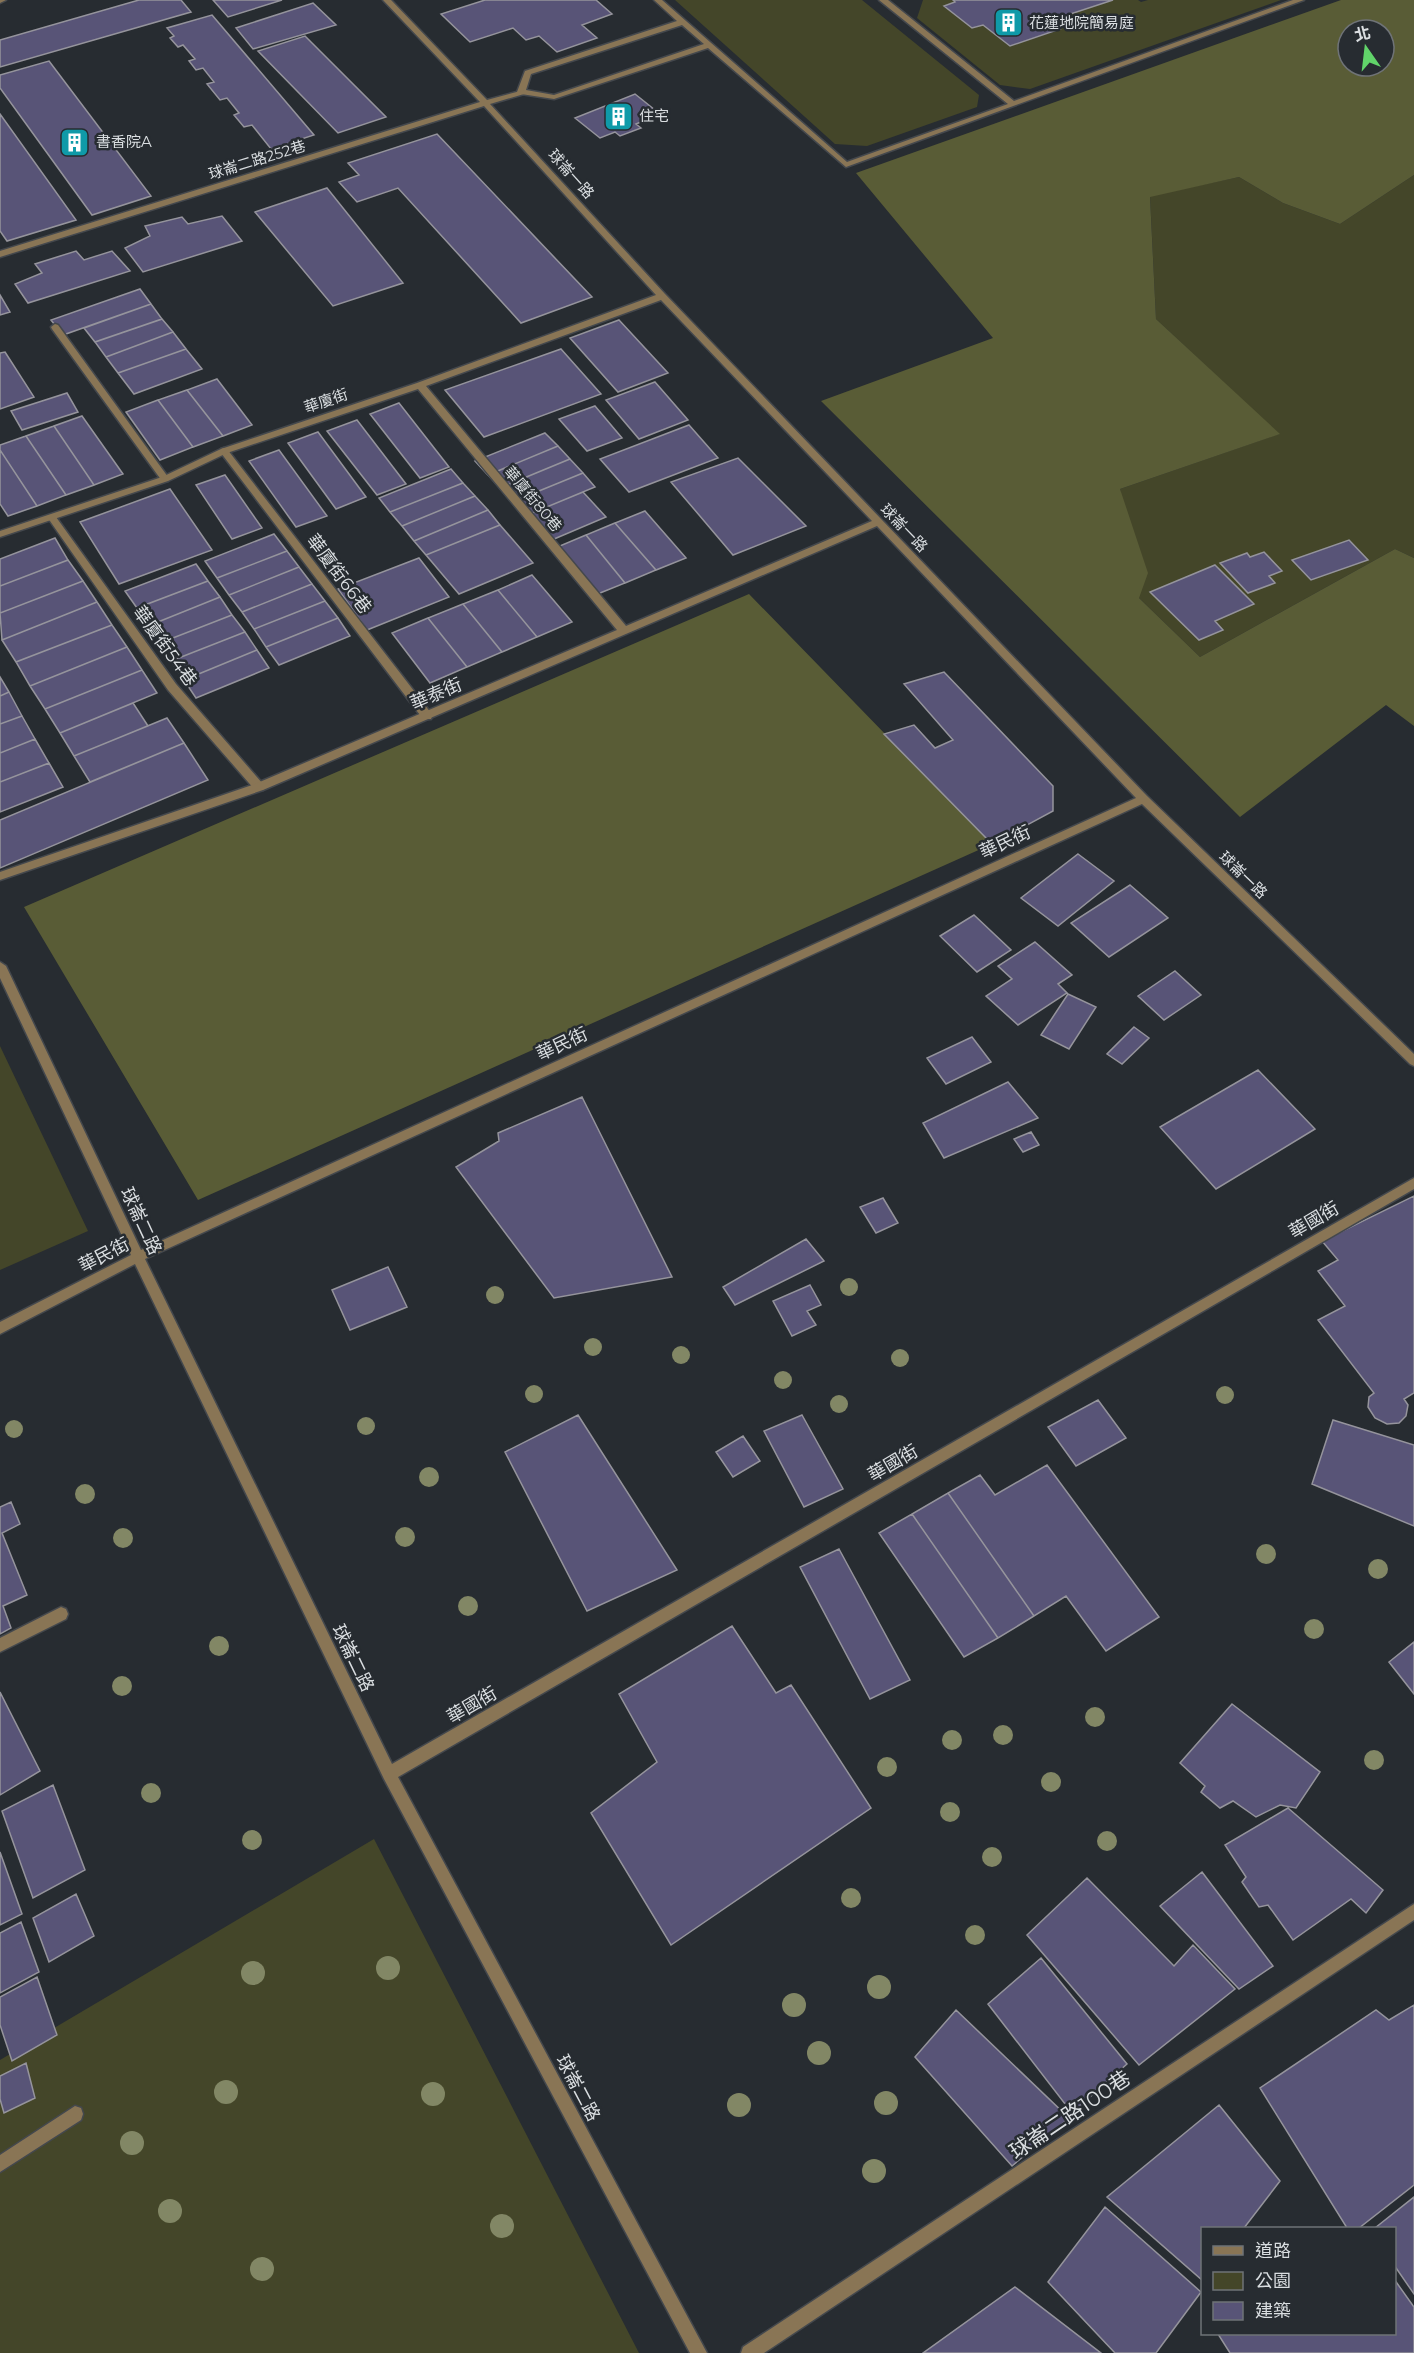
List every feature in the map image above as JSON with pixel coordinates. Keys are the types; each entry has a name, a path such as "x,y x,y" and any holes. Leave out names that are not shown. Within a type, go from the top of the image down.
{"street":[{"name":"球崙一路","path":"387,0 662,296 1143,799 1414,1061"},
{"path":"658,0 846,165 1300,0"},
{"path":"883,0 1013,104"},
{"path":"682,22 528,73 521,92 554,97 710,45"},
{"name":"球崙二路252巷","path":"0,254 521,92"},
{"name":"華廈街","path":"0,534 53,519 165,479 224,451 420,385 662,296"},
{"path":"55,327 165,479"},
{"name":"華廈街80巷","path":"420,385 624,631"},
{"name":"華廈街66巷","path":"224,451 427,716"},
{"name":"華廈街54巷","path":"53,519 172,687 259,787"},
{"name":"華泰街","path":"0,876 259,787 878,522"},
{"name":"華民街","path":"0,1328 138,1257 1143,799"},
{"name":"球崙二路","path":"0,966 138,1257 389,1774 699,2353"},
{"name":"華國街","path":"389,1774 1414,1183"},
{"path":"0,1645 61,1614"},
{"name":"球崙二路100巷","path":"749,2353 1414,1911"},
{"path":"0,2164 75,2114"}],"green space":[{"path":"675,0 862,0 979,95 977,107 867,146 835,144"},
{"path":"923,0 953,0 955,2 945,6 972,28 983,25 1010,46 1060,30 1049,21 1113,0 1141,2 1148,0 1281,0 1030,89 1000,85 917,18"},
{"path":"1341,0 1414,0 1414,175 1340,224 1283,203 1239,177 1150,197 1156,319 1280,434 1120,489 1148,573 1139,598 1200,657 1395,549 1414,558 1414,726 1386,705 1240,817 821,401 993,338 856,173"},
{"path":"1414,175 1414,558 1395,549 1200,657 1139,598 1120,489 1279,434 1156,319 1150,196 1239,177 1283,203 1340,224"},
{"path":"749,594 992,844 198,1200 24,907"},
{"path":"0,1046 88,1231 0,1270"},
{"path":"374,1839 639,2353 0,2353 0,2060"}],"building":[{"path":"139,0 181,0 191,12 0,67 0,40"},
{"path":"213,0 282,0 228,17"},
{"path":"485,0 596,0 612,14 582,25 597,38 557,52 539,36 526,40 513,28 470,42 441,14"},
{"name":"花蓮地院簡易庭","path":"953,0 1113,0 1049,21 1060,29 1010,46 983,25 972,28 944,6 955,2"},
{"path":"313,3 336,25 253,49 236,28"},
{"path":"212,15 314,135 271,149 252,125 244,127 234,115 239,113 227,98 220,100 207,84 214,82 203,68 196,70 189,61 195,59 183,45 178,47 170,38 174,36 167,28"},
{"path":"305,36 386,117 338,133 258,51"},
{"name":"書香院A","path":"49,61 151,196 92,215 0,88 0,75"},
{"name":"住宅","path":"635,94 660,114 636,124 641,128 620,136 615,132 600,138 575,118"},
{"path":"0,114 76,220 7,241 0,231"},
{"path":"437,134 592,297 521,323 398,188 357,202 339,182 359,175 348,163"},
{"path":"327,188 403,283 333,306 255,212"},
{"path":"222,216 242,241 143,272 125,248 150,236 145,226 182,217 188,224"},
{"path":"76,251 84,260 112,251 130,271 28,303 15,284 42,273 35,264"},
{"path":"140,289 151,304 63,335 51,320"},
{"path":"0,295 10,312 0,315"},
{"path":"151,304 162,319 95,342 84,328"},
{"path":"162,319 173,332 106,357 95,342"},
{"path":"619,320 668,373 618,392 570,338"},
{"path":"173,332 186,349 118,373 106,357"},
{"path":"186,349 202,369 134,394 118,373"},
{"path":"561,349 601,394 484,437 445,390"},
{"path":"5,352 34,397 0,409 0,353"},
{"path":"217,379 252,425 223,436 187,390"},
{"path":"655,382 688,420 639,439 606,400"},
{"path":"187,390 223,436 193,447 158,400"},
{"path":"67,393 78,412 22,430 11,411"},
{"path":"158,400 193,447 160,460 126,412"},
{"path":"399,403 449,467 420,478 370,414"},
{"path":"595,406 622,438 587,451 559,419"},
{"path":"82,416 123,474 94,485 54,426"},
{"path":"357,420 406,484 377,495 327,431"},
{"path":"689,425 718,458 629,492 600,459"},
{"path":"54,426 94,485 66,495 26,436"},
{"path":"318,432 366,497 336,509 288,443"},
{"path":"545,433 558,446 488,475 475,461"},
{"path":"26,436 66,495 37,506 0,450 0,445"},
{"path":"558,446 570,459 500,488 488,475"},
{"path":"0,450 37,506 8,516 0,504"},
{"path":"279,450 327,516 296,527 249,461"},
{"path":"738,458 806,526 733,555 671,482"},
{"path":"570,459 583,473 512,502 500,488"},
{"path":"451,469 463,483 390,512 379,498"},
{"path":"583,473 595,487 525,516 512,502"},
{"path":"225,475 262,528 232,539 196,485"},
{"path":"463,483 475,496 402,526 390,512"},
{"path":"170,489 212,550 119,584 80,522"},
{"path":"583,492 606,517 547,542 525,516"},
{"path":"475,496 488,510 414,541 402,526"},
{"path":"488,510 500,525 426,555 414,541"},
{"path":"645,511 686,558 656,570 615,523"},
{"path":"615,523 656,570 625,583 586,535"},
{"path":"500,525 533,563 459,594 426,555"},
{"path":"274,534 287,551 217,578 205,561"},
{"path":"586,535 625,583 595,595 555,548"},
{"path":"55,538 68,560 0,586 0,559"},
{"path":"1349,540 1368,560 1311,580 1292,560"},
{"path":"287,551 299,567 229,595 217,578"},
{"path":"1264,552 1282,571 1269,576 1275,583 1248,593 1220,563 1247,553 1250,557"},
{"path":"419,558 449,597 367,630 338,589"},
{"path":"68,560 83,581 0,613 0,586"},
{"path":"196,564 208,581 137,608 125,591"},
{"path":"1215,565 1254,604 1215,621 1223,630 1199,640 1150,592"},
{"path":"299,567 312,584 242,612 229,595"},
{"path":"532,575 572,622 537,637 498,590"},
{"path":"83,581 97,602 2,640 0,613"},
{"path":"208,581 220,597 148,626 137,608"},
{"path":"312,584 325,601 254,629 242,612"},
{"path":"498,590 537,637 502,652 463,604"},
{"path":"220,597 232,615 160,643 148,626"},
{"path":"325,601 338,618 266,647 254,629"},
{"path":"97,602 112,625 16,662 2,640"},
{"path":"463,604 502,652 467,667 428,618"},
{"path":"232,615 245,632 171,661 160,643"},
{"path":"338,618 350,636 279,665 266,647"},
{"path":"428,618 467,667 430,683 392,633"},
{"path":"112,625 127,647 30,686 16,662"},
{"path":"245,632 257,650 184,680 171,661"},
{"path":"127,647 142,670 45,709 30,686"},
{"path":"257,650 269,668 196,698 184,680"},
{"path":"142,670 157,693 60,733 45,709"},
{"path":"944,672 1053,786 1053,811 992,844 884,734 914,725 935,748 953,740 904,684"},
{"path":"0,677 9,692 0,696"},
{"path":"9,692 22,716 0,724 0,696"},
{"path":"133,703 148,726 74,756 60,733"},
{"path":"22,716 35,739 0,753 0,724"},
{"path":"167,718 184,743 90,782 74,756"},
{"path":"35,739 49,763 0,782 0,753"},
{"path":"184,743 208,780 0,868 0,820"},
{"path":"49,763 63,787 0,812 0,782"},
{"path":"1078,854 1114,881 1058,926 1021,898"},
{"path":"1130,885 1168,918 1109,957 1071,923"},
{"path":"974,915 1011,950 977,972 940,936"},
{"path":"1035,942 1072,975 1058,984 1067,993 1018,1025 986,996 1012,979 998,966"},
{"path":"1175,971 1201,995 1164,1020 1138,996"},
{"path":"1068,994 1096,1007 1069,1049 1041,1035"},
{"path":"1134,1027 1149,1038 1122,1064 1107,1054"},
{"path":"972,1037 991,1062 946,1084 927,1058"},
{"path":"1258,1070 1315,1129 1216,1189 1160,1127"},
{"path":"1008,1082 1038,1118 944,1158 923,1123"},
{"path":"582,1097 672,1277 554,1298 456,1167 499,1141 498,1133"},
{"path":"1031,1132 1039,1145 1023,1152 1014,1139"},
{"path":"1414,1196 1414,1393 1404,1399 1408,1405 1406,1416 1399,1423 1387,1424 1375,1418 1368,1407 1369,1397 1374,1393 1318,1320 1345,1306 1318,1271 1338,1260 1322,1241"},
{"path":"883,1198 898,1223 876,1233 860,1207"},
{"path":"806,1239 824,1261 735,1305 723,1287"},
{"path":"388,1267 407,1307 350,1330 332,1290"},
{"path":"810,1285 821,1305 807,1311 816,1325 792,1336 773,1301"},
{"path":"1098,1400 1126,1438 1076,1466 1048,1427"},
{"path":"578,1415 677,1570 587,1611 505,1452"},
{"path":"802,1415 843,1489 804,1507 764,1431"},
{"path":"1333,1420 1414,1445 1414,1526 1312,1484"},
{"path":"743,1436 760,1461 733,1477 716,1452"},
{"path":"1047,1465 1159,1617 1106,1651 1066,1596 1034,1616 948,1493 980,1475 995,1495"},
{"path":"948,1493 1034,1616 998,1638 912,1514"},
{"path":"11,1502 20,1524 2,1533 27,1595 3,1606 11,1628 0,1634 0,1507"},
{"path":"912,1514 998,1638 964,1657 879,1533"},
{"path":"839,1549 910,1680 870,1699 800,1567"},
{"path":"732,1626 776,1693 791,1685 871,1808 671,1945 591,1813 657,1762 619,1694"},
{"path":"1414,1642 1414,1694 1389,1662"},
{"path":"0,1692 40,1771 0,1795"},
{"path":"1232,1704 1320,1772 1296,1808 1280,1805 1256,1817 1233,1801 1220,1808 1201,1792 1205,1786 1180,1763"},
{"path":"53,1785 85,1870 33,1898 2,1811"},
{"path":"1288,1808 1383,1890 1366,1913 1351,1899 1293,1940 1268,1905 1259,1907 1242,1882 1246,1877 1225,1845"},
{"path":"0,1852 22,1914 0,1925"},
{"path":"1202,1872 1273,1966 1239,1989 1160,1906"},
{"path":"1087,1878 1174,1966 1193,1945 1235,1989 1139,2065 1027,1935"},
{"path":"76,1894 94,1936 49,1962 33,1918"},
{"path":"21,1922 39,1972 0,1993 0,1933"},
{"path":"1041,1958 1127,2064 1072,2113 988,2004"},
{"path":"37,1977 57,2035 12,2061 0,2025 0,1997"},
{"path":"1414,2005 1414,2185 1360,2227 1346,2227 1260,2088 1376,2010 1389,2020"},
{"path":"956,2010 1069,2118 1012,2166 915,2057"},
{"path":"26,2063 35,2098 4,2113 0,2099 0,2076"},
{"path":"1219,2105 1280,2181 1245,2227 1201,2227 1201,2279 1107,2197"},
{"path":"1414,2197 1414,2294 1396,2268 1396,2227 1376,2227"},
{"path":"1105,2207 1201,2292 1156,2353 1115,2353 1048,2282"},
{"path":"1396,2282 1414,2307 1414,2353 1230,2353 1219,2335 1396,2335"},
{"path":"1015,2287 1101,2353 923,2353"}],"place":[{"name":"花蓮地院簡易庭","path":"1008,23"},
{"name":"住宅","path":"618,116"},
{"name":"書香院A","path":"75,142"}]}
